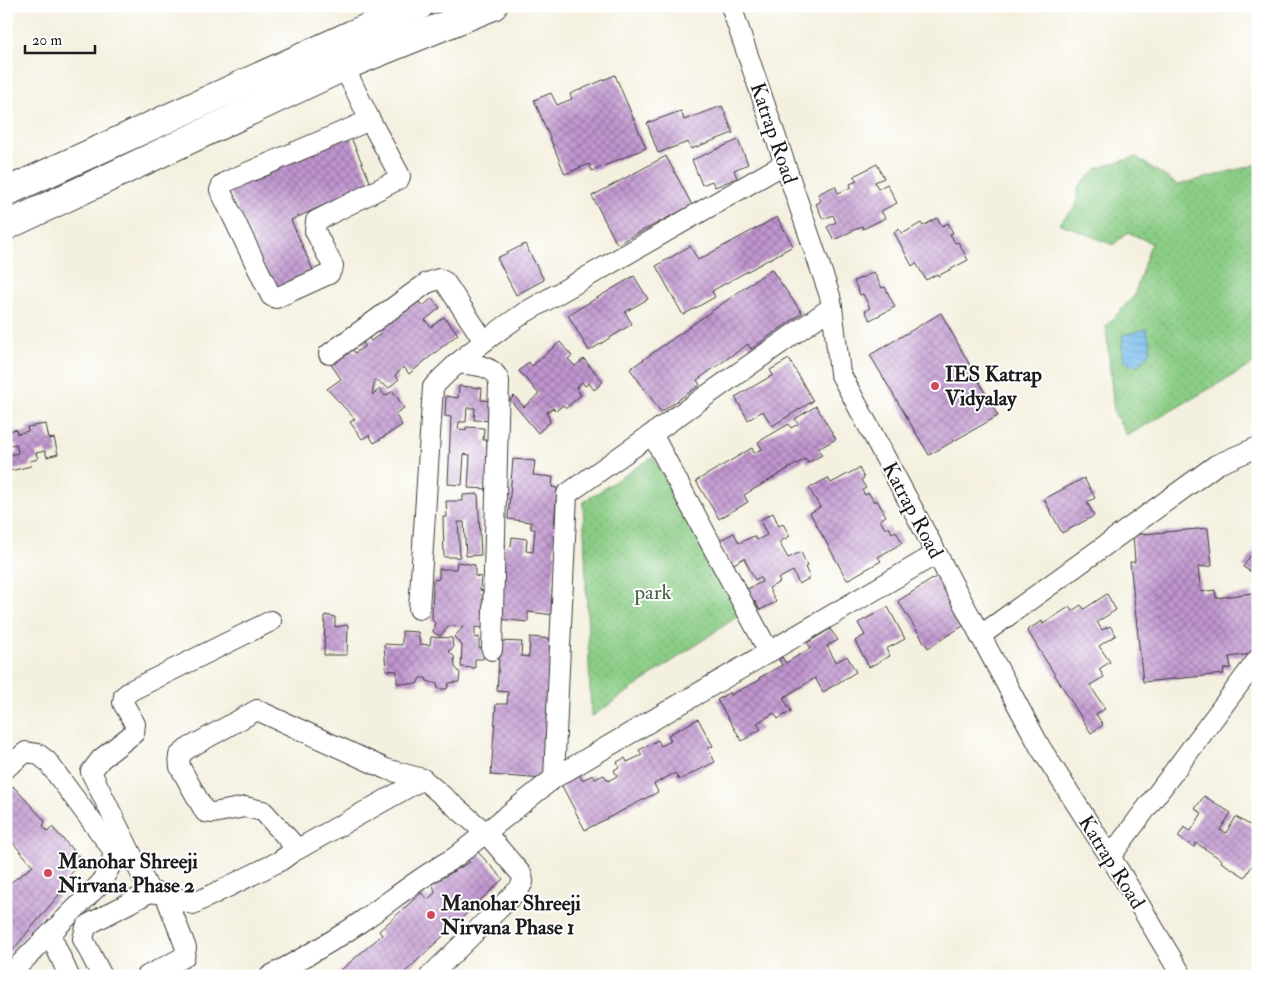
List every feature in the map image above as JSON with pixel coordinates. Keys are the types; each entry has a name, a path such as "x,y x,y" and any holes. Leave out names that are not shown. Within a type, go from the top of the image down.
{"street":[{"path":"6,226 346,57 419,6"},
{"path":"6,192 346,57 493,6"},
{"name":"Katrap Road","path":"731,6 832,308 840,373 1040,747 1110,856 1182,976"},
{"path":"346,57 370,120 400,176 399,179 316,221 315,231 333,266 332,270 329,274 276,298 271,296 220,190 222,185 370,120"},
{"path":"419,609 433,386 484,340 524,313 784,164"},
{"path":"329,354 427,283 440,279 446,282 484,340"},
{"path":"554,778 567,494 832,308"},
{"path":"457,363 488,368 498,375 499,381 492,650"},
{"path":"652,434 769,652"},
{"path":"980,636 1216,465 1258,447"},
{"path":"270,976 361,922 405,889 454,858 554,778 936,554"},
{"path":"146,976 184,957 186,948 91,772 101,759 134,733 135,724 124,703 124,696 132,690 271,621"},
{"path":"1110,856 1258,659"},
{"path":"291,853 292,843 263,811 245,807 213,814 205,812 180,767 180,756 187,749 257,710 386,769 423,778 486,833 522,875 522,882 519,889 430,976"},
{"path":"6,768 26,752 38,754 47,761 113,850 112,863 101,883 8,976"},
{"path":"102,976 83,939 86,928 92,922 157,893 194,904 280,861 423,778"},
{"path":"50,934 68,976"}],"green space":[{"path":"1136,157 1178,185 1258,164 1258,361 1127,436 1114,412 1106,326 1134,296 1151,243 1128,232 1113,245 1059,223 1076,206 1078,187 1098,168"},
{"name":"park","path":"653,457 741,614 591,717 583,502"}],"water":[{"path":"1146,329 1150,341 1149,353 1137,366 1124,361 1123,335"}],"building":[{"path":"615,75 646,148 592,171 589,164 565,174 534,100 551,93 557,105 572,99 570,94"},
{"path":"722,106 733,133 691,149 688,142 658,153 647,123 681,111 684,120"},
{"path":"349,133 371,184 291,220 316,277 276,294 228,187"},
{"path":"738,140 748,164 734,170 737,178 715,187 712,181 702,185 692,160"},
{"path":"666,156 692,205 617,244 592,196"},
{"path":"877,164 884,178 875,182 878,189 887,184 897,203 881,211 885,218 863,229 862,226 834,240 827,227 836,222 833,215 823,219 816,204 821,201 818,194 835,186 838,193 851,187 850,184 857,181 854,176"},
{"path":"777,217 793,246 712,291 715,297 683,315 656,266 690,246 698,260"},
{"path":"937,218 942,226 948,223 953,233 950,234 955,243 958,242 968,260 938,276 937,274 926,280 916,263 912,266 894,232 899,229 902,234 921,223 923,226"},
{"path":"525,244 544,280 516,295 497,258"},
{"path":"771,269 802,313 751,349 748,344 697,380 700,385 661,412 630,369"},
{"path":"874,272 882,288 885,287 895,307 870,320 865,311 870,308 863,294 860,295 854,281"},
{"path":"634,276 648,299 625,312 632,324 589,351 568,315"},
{"path":"432,298 440,308 425,320 431,327 444,317 458,334 409,374 404,367 395,375 399,379 389,388 375,380 372,395 380,389 385,396 393,391 404,408 395,414 402,425 374,443 369,435 362,439 350,422 355,419 327,389 341,379 330,363 350,346 355,353 365,346 360,339 366,334 371,341 383,332 376,323 417,300 423,306"},
{"name":"IES Katrap Vidyalay","path":"941,313 998,416 929,455 870,355"},
{"path":"560,342 572,356 568,359 575,366 584,359 603,382 594,390 589,383 585,386 582,382 576,388 581,395 566,408 563,405 556,411 553,408 547,412 550,422 538,433 510,400 514,396 524,407 539,394 519,371 529,362 532,366"},
{"path":"789,359 813,401 772,426 763,411 748,420 735,397 773,375 770,370"},
{"path":"459,386 482,388 481,400 497,401 496,421 474,420 475,408 467,408 466,422 459,422 458,429 466,430 466,427 484,428 483,440 487,440 487,448 491,449 488,489 468,488 470,455 464,454 462,485 448,484 451,417 445,416 446,396 458,398"},
{"path":"816,406 836,439 818,449 822,455 808,463 805,459 744,495 748,502 719,519 696,481 752,448 754,453 762,449 758,442 789,424 791,428 798,424 795,419"},
{"path":"46,424 49,439 54,438 58,454 47,457 45,451 36,453 38,459 30,461 31,466 6,472 6,456 18,453 16,444 6,446 6,432 16,429 17,434 28,431 27,427"},
{"path":"513,459 535,461 533,475 553,477 552,487 557,488 554,527 556,527 554,554 556,554 552,592 557,592 555,615 528,612 528,622 498,619 505,545 511,546 512,537 527,539 526,551 533,552 535,529 531,529 531,522 508,519"},
{"path":"859,468 864,478 861,480 866,488 862,490 865,495 869,493 874,502 877,500 886,516 880,520 885,529 889,527 892,533 896,531 902,543 878,557 881,561 847,580 810,513 820,507 809,488 828,478 831,483"},
{"path":"1084,478 1095,498 1087,502 1094,516 1062,533 1044,499"},
{"path":"478,494 481,555 466,556 464,522 458,522 460,557 444,557 443,517 447,517 446,501 463,501 463,495"},
{"path":"773,513 779,526 783,524 790,536 779,542 788,558 801,552 810,578 799,584 793,571 778,579 780,582 769,588 776,602 760,610 755,601 751,603 739,579 742,578 747,589 762,582 760,577 755,580 744,558 732,565 720,540 734,533 739,543 754,536 757,540 767,535 760,520"},
{"path":"1208,528 1212,566 1198,567 1201,592 1215,590 1216,598 1252,593 1258,629 1258,653 1229,657 1231,668 1223,669 1224,674 1143,682 1130,562 1135,562 1133,535"},
{"path":"1258,545 1258,576 1243,567"},
{"path":"457,562 475,565 475,576 481,577 480,590 483,591 483,628 475,627 475,638 479,637 479,648 484,648 483,659 475,659 475,668 461,667 462,645 454,637 463,627 449,626 440,636 433,632 435,623 432,620 433,580 439,579 439,569 456,569"},
{"path":"939,575 969,622 928,648 898,601"},
{"path":"1107,594 1116,610 1097,622 1102,630 1110,626 1116,635 1099,646 1110,662 1099,669 1104,677 1090,685 1105,709 1096,714 1103,725 1091,733 1027,630 1042,621 1043,624 1069,607 1072,611 1081,605 1084,609"},
{"path":"888,607 905,639 886,649 890,656 869,667 855,641 865,635 858,623"},
{"path":"325,615 335,617 335,627 348,625 347,655 324,655"},
{"path":"830,629 838,640 827,646 836,662 847,656 856,672 823,692 815,678 783,698 791,711 778,719 774,713 757,723 761,729 742,741 717,700 730,692 730,695 760,680 759,678 782,665 779,660 782,657 786,663 811,648 807,643"},
{"path":"402,631 418,632 420,644 430,645 431,637 452,638 453,648 448,651 454,656 455,667 460,673 459,682 449,683 447,689 438,689 437,684 427,681 426,678 420,678 417,684 397,683 397,671 386,670 384,644 402,645"},
{"path":"530,637 554,639 544,779 491,775 496,704 507,704 508,692 497,691 500,641 522,642 521,656 529,657"},
{"path":"698,719 713,746 708,748 715,762 679,780 675,773 654,784 658,792 585,830 560,782 578,772 582,780 593,775 595,779 604,775 608,781 617,776 614,770 619,767 617,762 625,758 627,762 642,755 639,750 658,740 661,746 671,741 668,735"},
{"name":"Manohar Shreeji Nirvana Phase 2","path":"13,786 45,821 43,826 48,832 52,827 83,861 65,880 68,884 11,952 6,950 6,886 33,866 6,835 6,793"},
{"path":"1204,796 1231,813 1220,830 1226,833 1236,817 1258,830 1258,856 1245,877 1196,843 1194,847 1178,837 1184,827 1191,831 1202,813 1195,809"},
{"name":"Manohar Shreeji Nirvana Phase 1","path":"475,849 503,879 401,976 334,976 382,935 379,931 421,893 428,899 435,893 433,883 470,862 464,857"}],"place":[{"name":"IES Katrap Vidyalay","path":"935,386"},
{"name":"Manohar Shreeji Nirvana Phase 2","path":"48,873"},
{"name":"Manohar Shreeji Nirvana Phase 1","path":"431,915"}]}
